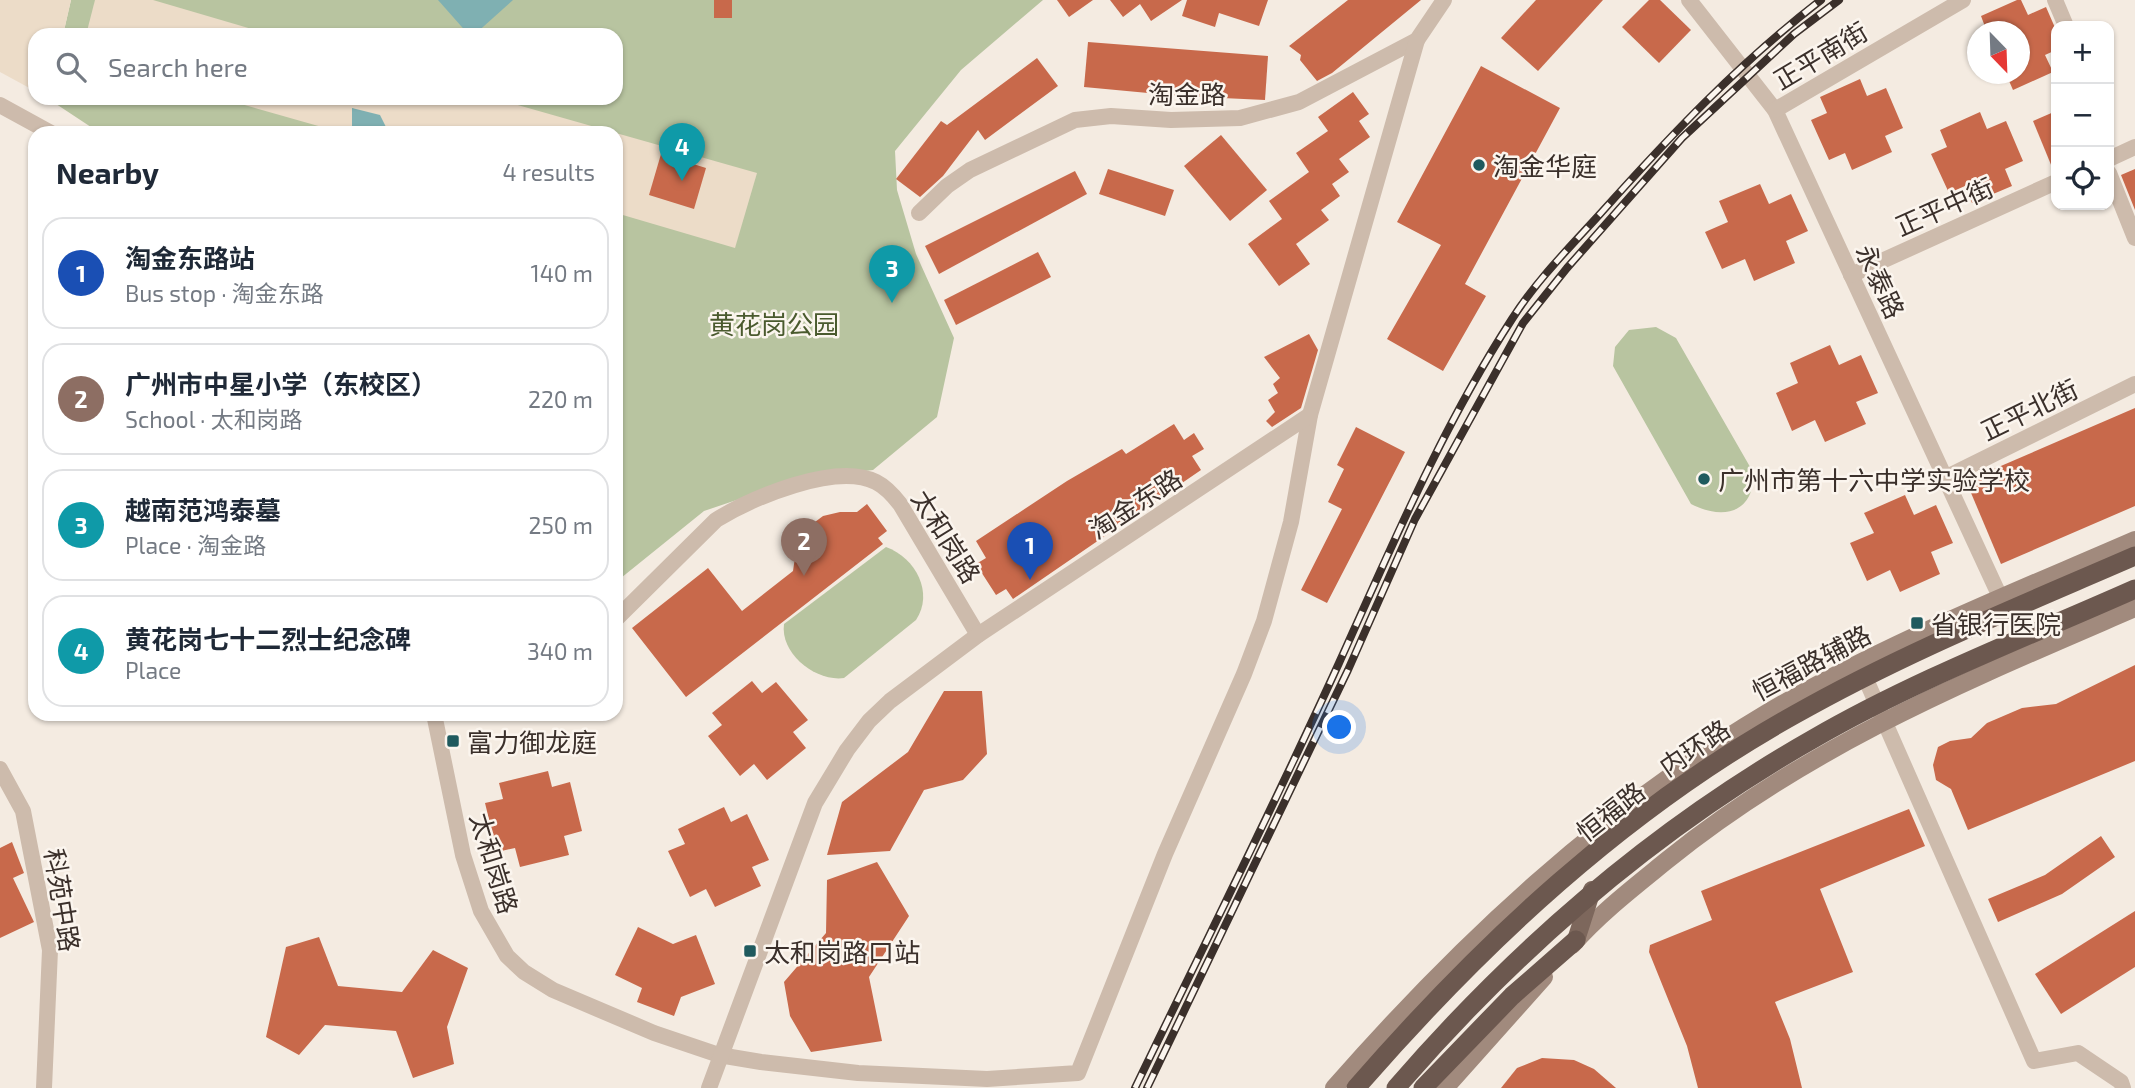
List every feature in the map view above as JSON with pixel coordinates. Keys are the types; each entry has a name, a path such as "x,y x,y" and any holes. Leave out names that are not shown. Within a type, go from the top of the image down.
{"highway":[{"name":"内环路","path":"1359,1088 1421,1014 1527,910 1600,846 1677,789 1762,734 1850,685 1959,633 2135,557"},
{"path":"1396,1088 1461,1016 1552,926 1684,820 1815,737 1874,707 2135,587"},
{"path":"1434,1084 1512,996 1576,940"}],"main road":[{"name":"恒福路辅路","path":"1334,1088 1463,948 1565,857 1715,746 1863,672 2001,598 2135,540"},
{"name":"恒福路","path":"1359,1088 1487,951 1620,835 1722,763 1863,672 2135,557"},
{"name":"恒福路","path":"1390,1088 1501,969 1594,886 1675,821 1786,750 1877,701 2135,587"},
{"path":"1576,940 1645,878 1747,799 1801,765 1885,719 2135,608"},
{"path":"1576,940 1594,886"}],"street":[{"name":"淘金路","path":"919,213 947,186 970,170 1075,120 1111,116 1171,120 1240,118 1273,111 1327,89 1417,40 1444,0"},
{"name":"永泰路","path":"1689,0 1775,110 2001,598"},
{"name":"正平南街","path":"1775,110 1963,0"},
{"path":"2055,0 2064,21"},
{"path":"1070,1088 1164,854 1244,674 1264,621 1291,522 1310,415 1417,40"},
{"path":"0,105 38,126"},
{"path":"2114,157 2135,147"},
{"name":"正平中街","path":"1851,275 2051,184"},
{"path":"2114,186 2135,238"},
{"name":"正平北街","path":"1945,478 2135,384"},
{"name":"淘金东路","path":"709,1088 719,1055 807,824 828,779 847,750 890,701 978,635 1310,415"},
{"name":"太和岗路","path":"623,611 716,520 792,487 847,477 874,481 888,490 900,504 978,635"},
{"path":"1863,672 2034,1061 2078,1053 2120,1082 2123,1088"},
{"name":"太和岗路","path":"435,721 472,887 492,933 507,956 524,972 592,1008 719,1055 815,1070 935,1077 1012,1080 1078,1073"},
{"name":"科苑中路","path":"0,769 23,811 50,950 44,1088"}],"green space":[{"name":"黄花岗公园","path":"71,0 1043,0 961,70 895,151 897,190 916,254 954,338 937,417 873,470 799,479 704,511 623,576 623,126 89,126 58,105 623,105 623,28 65,28"},
{"path":"1656,327 1676,338 1753,472 1750,494 1739,508 1715,512 1691,504 1613,366 1615,347 1629,330"},
{"path":"886,547 906,559 919,577 923,599 916,620 844,678 833,678 812,671 802,664 788,646 784,624"}],"shaded area":[{"path":"0,0 71,0 65,28 28,28 28,87 0,72"},
{"path":"95,0 153,0 248,28 88,28"},
{"path":"245,105 518,105 591,126 385,126 382,122 352,108 352,126 318,126"},
{"path":"623,135 757,173 735,248 623,215"}],"water":[{"path":"438,0 513,0 482,28 463,28"},
{"path":"352,108 380,115 386,126 352,126"}],"building":[{"path":"714,0 732,0 732,18 714,18"},
{"path":"1057,0 1093,0 1069,17"},
{"path":"1110,0 1182,0 1151,21 1140,4 1123,17"},
{"path":"1187,0 1268,0 1259,26 1219,13 1215,27 1182,16"},
{"path":"1348,0 1421,0 1332,73 1317,81 1300,60 1301,55 1289,46"},
{"path":"1536,0 1603,0 1538,71 1501,38"},
{"path":"1649,0 1660,0 1691,30 1659,63 1622,27"},
{"path":"2017,0 2021,0 2028,15 2046,7 2052,21 2051,52 2045,55 2051,73 2030,82 2030,21 1983,21 1981,16"},
{"path":"1088,42 1268,56 1265,100 1084,87"},
{"path":"1037,58 1058,86 985,140 978,130 943,176 920,197 896,179 941,121 947,125"},
{"name":"淘金华庭","path":"1481,66 1560,108 1465,284 1486,296 1443,371 1387,339 1441,245 1397,222"},
{"path":"1860,79 1867,96 1886,88 1903,128 1885,136 1892,152 1852,170 1845,153 1829,160 1811,120 1827,113 1820,97"},
{"path":"2010,84 2026,84 2013,90"},
{"path":"1353,92 1369,114 1359,121 1370,137 1339,159 1349,172 1332,184 1340,196 1321,210 1329,220 1296,244 1310,264 1279,286 1248,244 1282,219 1269,201 1309,172 1296,153 1328,131 1318,117"},
{"path":"1980,112 1987,129 2006,121 2023,161 2005,169 2012,186 1972,203 1965,186 1949,193 1931,154 1947,147 1940,130"},
{"path":"2051,113 2051,165 2033,121"},
{"path":"1221,135 1267,190 1230,221 1184,166"},
{"path":"661,154 706,168 694,209 649,195"},
{"path":"1108,169 1174,190 1165,216 1099,194"},
{"path":"2135,169 2135,210 2121,175"},
{"path":"1075,171 1087,194 939,274 925,246"},
{"path":"1760,184 1769,204 1791,194 1808,231 1786,241 1795,263 1754,281 1745,259 1722,269 1705,232 1728,222 1719,201"},
{"path":"1038,252 1051,277 956,325 944,300"},
{"path":"1309,334 1318,350 1301,408 1272,427 1266,421 1275,412 1268,400 1278,393 1273,384 1280,378 1264,357"},
{"path":"1830,345 1839,365 1861,355 1878,393 1856,402 1866,424 1825,442 1815,420 1792,431 1776,393 1798,383 1790,363"},
{"path":"2135,408 2135,506 2001,564 1966,481"},
{"path":"1174,424 1184,440 1194,433 1204,449 1192,456 1201,470 1013,599 1006,589 996,595 976,564 986,558 976,541 1067,481 1122,449 1126,454"},
{"path":"1356,427 1405,452 1327,603 1301,590 1342,509 1328,502 1344,469 1337,465"},
{"path":"1905,495 1914,515 1936,505 1953,543 1931,552 1940,574 1900,592 1890,570 1867,581 1850,543 1874,533 1864,513"},
{"path":"867,504 887,531 878,538 883,544 686,697 632,628 708,568 742,611 793,571 797,544 807,528 823,516 857,512"},
{"path":"2135,665 2135,761 1968,830 1951,789 1936,780 1933,765 1938,747 1950,741 1971,738 1987,723 2022,708 2056,704"},
{"path":"752,681 762,693 776,682 808,720 793,732 806,748 767,780 754,764 740,776 708,736 722,725 712,713"},
{"path":"944,691 982,691 987,754 963,780 924,790 890,851 827,855 842,802 908,752"},
{"path":"548,771 552,787 570,782 582,831 564,836 569,855 520,867 515,848 497,852 485,803 503,799 499,783"},
{"path":"724,807 731,822 747,814 769,860 752,867 761,886 715,907 706,889 690,897 668,851 685,844 678,829"},
{"path":"1909,809 1925,846 1820,889 1853,972 1775,1002 1790,1039 1802,1088 1698,1088 1687,1046 1649,952 1650,945 1712,920 1701,891"},
{"path":"2101,836 2115,857 2062,894 1998,922 1988,899 2045,875"},
{"path":"12,842 24,873 13,878 34,922 0,938 0,848"},
{"path":"877,862 909,916 869,977 882,1041 811,1052 790,1016 784,982 826,933 827,880"},
{"path":"2135,911 2135,967 2061,1014 2035,974"},
{"path":"638,927 673,944 696,935 715,984 681,997 674,1016 637,1002 642,988 615,975"},
{"path":"319,937 338,986 402,992 433,950 468,968 447,1027 454,1064 413,1078 396,1031 325,1025 299,1055 266,1037 286,947"},
{"path":"1542,1058 1574,1060 1594,1069 1616,1088 1501,1088 1517,1068"}],"railway":[{"path":"1135,1088 1289,770 1440,444 1512,319 1554,265 1679,129 1733,75 1821,0"},
{"path":"1147,1088 1348,670 1415,519 1523,323 1567,268 1682,138 1794,34 1839,0"}],"place":[{"name":"淘金华庭","path":"1479,165"},
{"name":"黄花岗七十二烈士纪念碑","path":"682,181"},
{"name":"越南范鸿泰墓","path":"892,303"},
{"name":"广州市第十六中学实验学校","path":"1704,479"},
{"name":"广州市中星小学（东校区）","path":"804,576"},
{"name":"淘金东路站","path":"1030,580"},
{"name":"省银行医院","path":"1917,623"},
{"name":"富力御龙庭","path":"453,741"},
{"name":"太和岗路口站","path":"750,951"}]}
